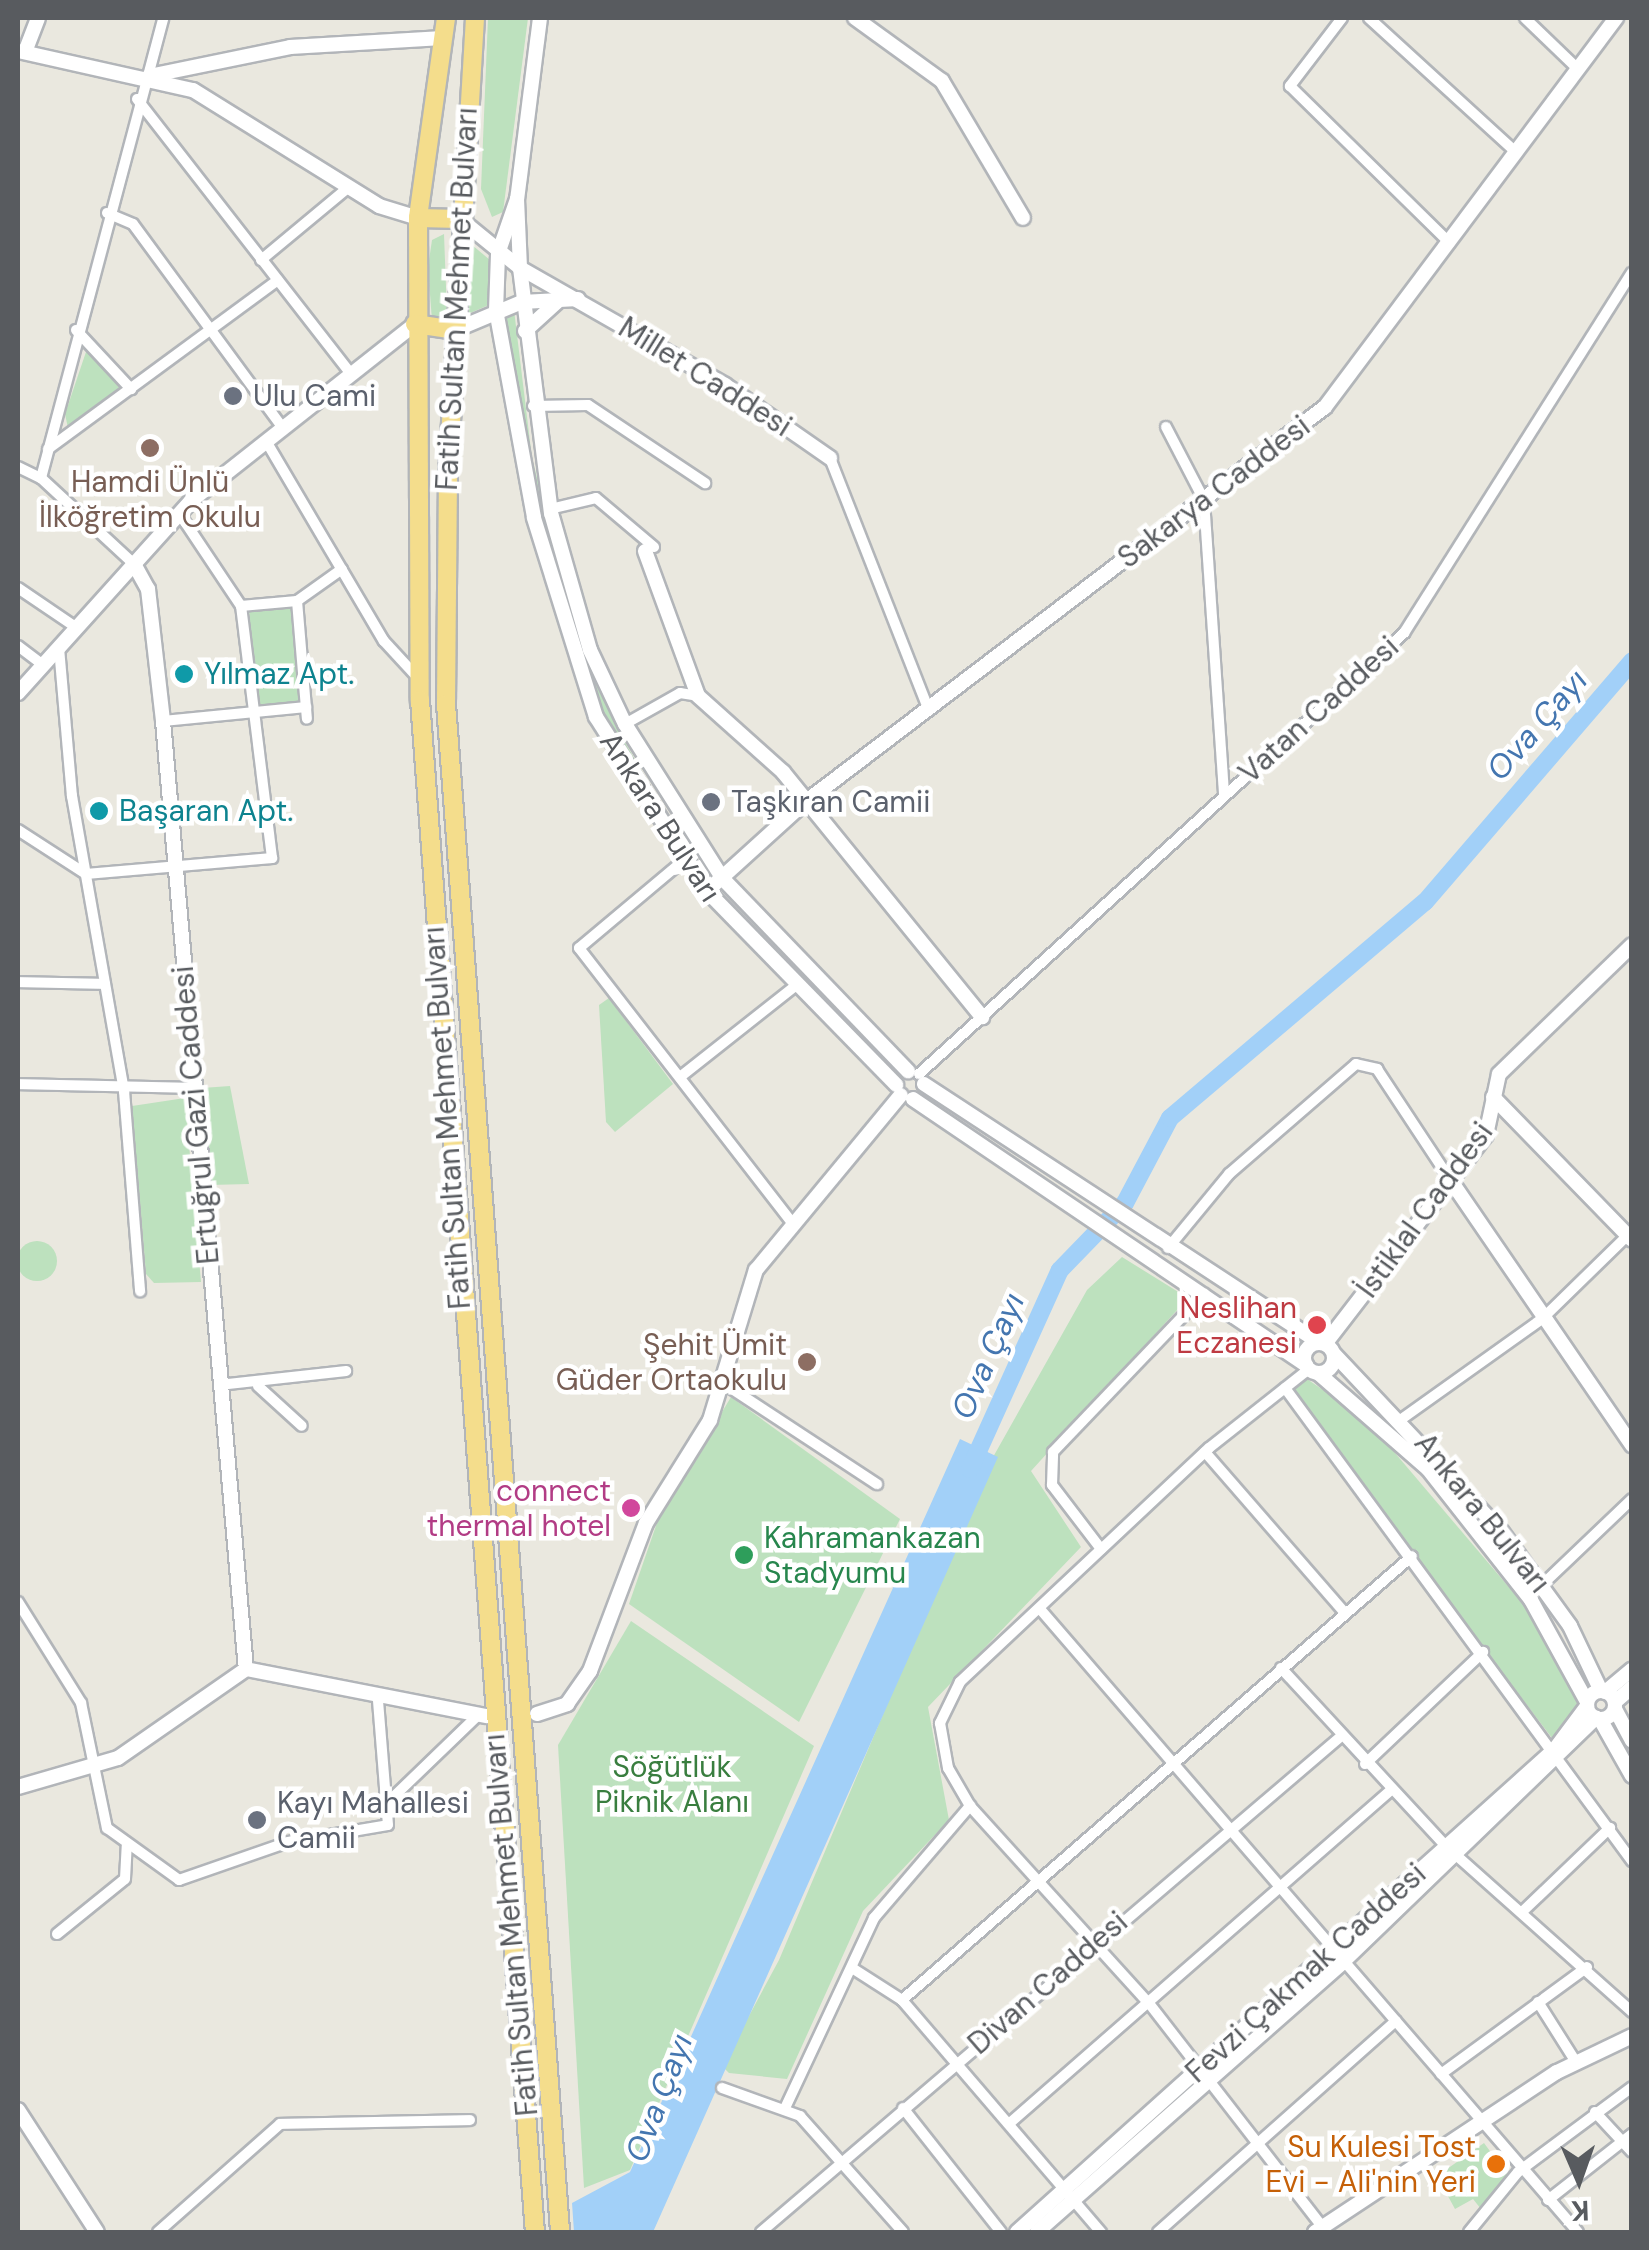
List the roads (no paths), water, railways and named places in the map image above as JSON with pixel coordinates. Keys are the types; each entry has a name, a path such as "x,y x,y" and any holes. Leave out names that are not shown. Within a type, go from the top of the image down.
{"highway":[{"name":"Fatih Sultan Mehmet Bulvarı","path":"446,18 418,218 415,324 420,680 534,2225"},
{"name":"Fatih Sultan Mehmet Bulvarı","path":"475,18 455,330 446,704 560,2232"},
{"path":"418,218 460,220"},
{"path":"415,324 455,330"}],"street":[{"path":"25,47 38,18"},
{"path":"41,478 106,213 162,18"},
{"name":"Ankara Bulvarı","path":"540,18 517,199 532,406 550,509 582,625 624,724 724,878 810,974 917,1076 1064,1183 1327,1347 1403,1418 1542,1585 1632,1741"},
{"path":"859,18 952,92 1023,218"},
{"path":"1342,18 1290,86 1450,243"},
{"path":"1369,18 1517,153"},
{"path":"1526,18 1578,69"},
{"name":"Sakarya Caddesi","path":"706,891 804,803 1335,396 1616,18"},
{"path":"18,25 25,47"},
{"path":"143,77 290,47 443,38"},
{"path":"25,47 143,77 214,101 348,187 418,218"},
{"path":"138,99 351,374"},
{"path":"261,260 348,187"},
{"name":"Ankara Bulvarı","path":"517,199 498,254 496,310 534,518 580,678 620,767 684,860 706,891 794,987 903,1093 1311,1369 1428,1468 1531,1600 1632,1776"},
{"path":"106,213 132,224 282,428"},
{"path":"460,220 520,268"},
{"name":"Millet Caddesi","path":"520,268 578,299 830,458"},
{"name":"Vatan Caddesi","path":"917,1076 1346,688 1435,594 1632,273"},
{"path":"48,450 278,280"},
{"path":"455,330 522,302 578,299"},
{"path":"524,331 561,300"},
{"path":"18,693 179,513 415,324"},
{"path":"76,330 130,389"},
{"path":"532,406 588,404 704,483"},
{"path":"1166,427 1204,500 1224,795"},
{"path":"266,441 342,570 420,680"},
{"path":"830,458 929,710"},
{"path":"18,468 41,478 134,564"},
{"path":"550,509 596,498 650,549 698,696 783,772 804,803 982,1016"},
{"path":"20,836 86,874 175,870 272,858 241,606 179,513"},
{"name":"Ertuğrul Gazi Caddesi","path":"134,564 148,590 163,721 246,1669"},
{"path":"241,606 297,601 342,570"},
{"path":"18,588 76,628"},
{"path":"163,721 255,712 307,713 297,601"},
{"path":"18,646 43,665"},
{"path":"60,648 86,874 124,1091 140,1292"},
{"path":"624,724 680,693 698,696"},
{"path":"684,860 579,948 790,1220"},
{"name":"İstiklal Caddesi","path":"1327,1347 1449,1178 1493,1124 1493,1097 1499,1074 1632,944"},
{"path":"680,1077 810,974"},
{"path":"18,982 105,984"},
{"path":"1168,1248 1229,1174 1356,1064 1370,1064 1632,1446"},
{"path":"537,1714 567,1704 584,1684 646,1522 704,1436 748,1286 790,1220 917,1076"},
{"path":"903,1093 917,1076"},
{"path":"18,1084 124,1091 193,1088"},
{"path":"1403,1418 1543,1318 1630,1236 1493,1097"},
{"path":"1101,1549 1052,1485 1053,1452 1204,1294"},
{"path":"1311,1369 1306,1350 1327,1347"},
{"path":"1327,1347 1311,1369 1205,1452 1101,1549 942,1708 948,1768 970,1806 1148,2002 1319,2229 1576,2062 1632,2036"},
{"path":"219,1385 258,1386 346,1371"},
{"path":"720,1381 877,1484"},
{"path":"258,1386 302,1426"},
{"path":"1285,1388 1558,1753 1632,1861"},
{"path":"1205,1452 1345,1613"},
{"path":"1542,1585 1632,1499"},
{"path":"902,2000 1041,1886 1281,1668 1412,1556"},
{"path":"18,1602 72,1686 100,1763 104,1820 127,1846 179,1880 288,1842 388,1825 378,1700"},
{"path":"1040,1609 1340,1954 1518,2172 1578,2232"},
{"path":"1365,1764 1483,1652"},
{"path":"1281,1668 1338,1738 1452,1851 1587,1967 1632,2012"},
{"path":"18,1787 100,1763 139,1746 246,1669 378,1700 482,1716"},
{"path":"1592,1711 1609,1698 1632,1669"},
{"path":"1592,1711 1632,1687"},
{"name":"Fevzi Çakmak Caddesi","path":"1017,2232 1210,2082 1340,1954 1558,1753 1592,1711"},
{"path":"386,1804 482,1716"},
{"name":"Divan Caddesi","path":"761,2232 1227,1827 1338,1738"},
{"path":"1011,2122 1391,1790"},
{"path":"786,2106 874,1918 970,1806"},
{"path":"1522,1912 1610,1828"},
{"path":"58,1934 125,1879 127,1846"},
{"name":"Fevzi Çakmak Caddesi","path":"1037,2232 1070,2193 1199,2068 1340,1954"},
{"path":"1441,2074 1587,1967"},
{"path":"852,1968 902,2000 958,2060 1101,2232"},
{"path":"1538,2002 1576,2062"},
{"path":"1158,2232 1260,2146 1396,2020"},
{"path":"1469,2232 1518,2172 1632,2086"},
{"path":"722,2088 786,2106 842,2160 898,2231"},
{"path":"903,2108 1000,2232"},
{"path":"18,2110 96,2232"},
{"path":"1595,2112 1626,2138 1632,2152"},
{"path":"158,2232 280,2124 470,2120"},
{"path":"1548,2200 1626,2138"}],"water":[{"path":"960,1439 998,1457 653,2232 574,2232 572,2203 630,2172"}],"waterway":[{"name":"Ova Çayı","path":"970,1469 1060,1270 1125,1203 1170,1118 1425,902 1632,661"}],"place":[{"name":"Ulu Cami","path":"233,396"},
{"name":"Hamdi Ünlü İlköğretim Okulu","path":"150,448"},
{"name":"Yılmaz Apt.","path":"184,674"},
{"name":"Taşkıran Camii","path":"711,802"},
{"name":"Başaran Apt.","path":"99,811"},
{"name":"Neslihan Eczanesi","path":"1317,1325"},
{"name":"Şehit Ümit Güder Ortaokulu","path":"807,1362"},
{"name":"connect thermal hotel","path":"631,1508"},
{"name":"Kahramankazan Stadyumu","path":"744,1555"},
{"name":"Kayı Mahallesi Camii","path":"257,1820"},
{"name":"Su Kulesi Tost Evi - Ali'nin Yeri","path":"1496,2164"}],"park label":[{"name":"Söğütlük Piknik Alanı","path":"672,1784"}]}
